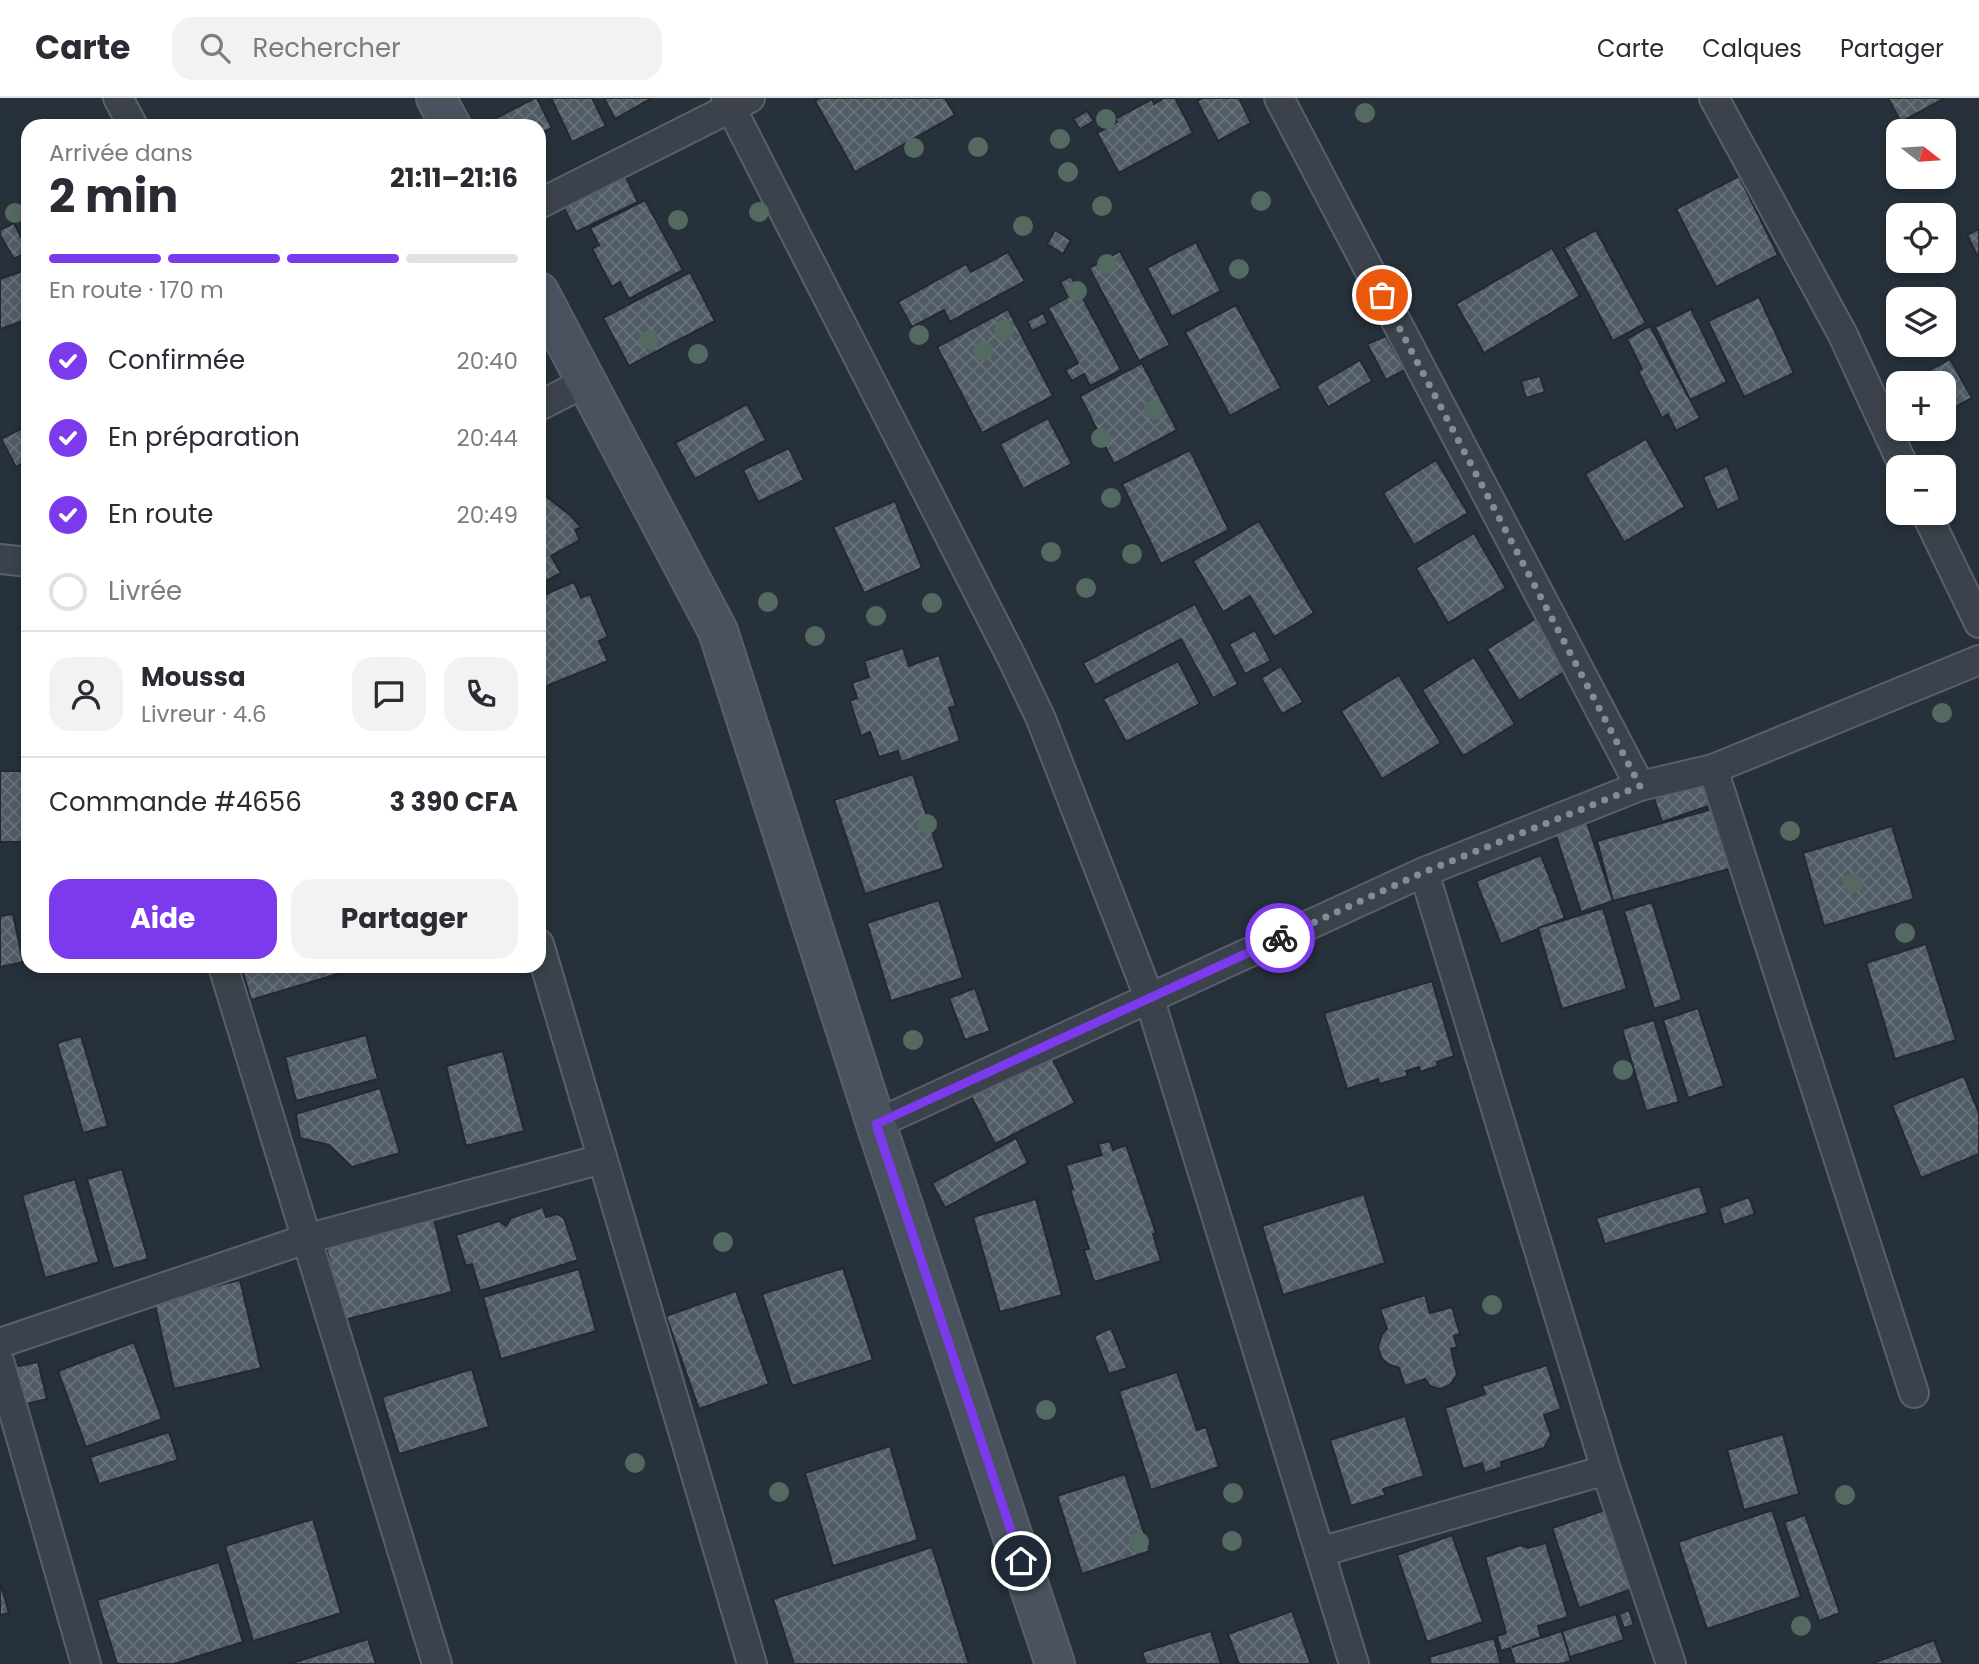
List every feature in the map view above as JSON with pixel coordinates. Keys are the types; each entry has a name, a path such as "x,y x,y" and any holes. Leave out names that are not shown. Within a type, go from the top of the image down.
{"main road":[{"path":"436,98 447,119"},
{"path":"546,305 718,631 876,1124 1055,1664"}],"street":[{"path":"118,98 130,119"},
{"path":"1279,98 1640,786"},
{"path":"1714,98 1842,333 1898,455"},
{"path":"546,200 736,102 1041,719 1149,997 1354,1664"},
{"path":"546,402 586,382"},
{"path":"1932,525 1979,623"},
{"path":"876,1124 1424,872 1640,786 1713,769 1979,660"},
{"path":"1713,769 1914,1393"},
{"path":"1424,872 1606,1471 1671,1664"},
{"path":"546,968 752,1664"},
{"path":"225,973 437,1664"},
{"path":"0,1343 306,1239 603,1159"},
{"path":"0,1364 86,1664"},
{"path":"1320,1552 1606,1471"}],"building":[{"path":"537,98 552,128 546,131 546,119 496,118"},
{"path":"551,98 592,98 606,126 572,142"},
{"path":"604,98 652,98 615,119"},
{"path":"820,98 945,98 955,115 855,172 815,101"},
{"path":"1164,98 1175,98 1193,133 1119,173 1097,133 1117,122 1115,119 1152,99 1154,104"},
{"path":"1203,98 1239,98 1251,123 1218,141 1197,101"},
{"path":"1888,98 1945,98 1906,119 1899,119"},
{"path":"1087,111 1094,121 1080,129 1073,119"},
{"path":"621,167 638,202 576,232 559,198"},
{"path":"1739,176 1778,255 1716,287 1676,209"},
{"path":"645,200 683,270 629,299 620,282 612,287 592,249 599,245 590,228"},
{"path":"14,223 21,237 21,255 14,259 0,235 0,230"},
{"path":"1979,229 1979,259 1967,235"},
{"path":"1055,230 1071,240 1063,254 1047,244"},
{"path":"1596,230 1646,323 1613,341 1564,248"},
{"path":"1196,242 1221,291 1172,317 1147,268"},
{"path":"1552,248 1580,296 1484,353 1456,304"},
{"path":"1120,251 1170,345 1139,361 1089,268"},
{"path":"1008,252 1025,281 950,322 944,310 912,327 898,302 966,264 971,272"},
{"path":"21,272 21,322 0,329 0,279"},
{"path":"690,272 715,321 629,366 603,318"},
{"path":"1071,276 1121,370 1090,386 1084,374 1072,381 1065,370 1078,363 1048,308 1068,297 1060,282"},
{"path":"1759,297 1794,373 1744,397 1708,321"},
{"path":"1236,305 1281,388 1230,416 1185,332"},
{"path":"1008,309 1053,396 982,433 937,347"},
{"path":"1691,309 1727,382 1690,400 1655,327"},
{"path":"1043,313 1048,323 1032,331 1027,321"},
{"path":"1650,326 1700,418 1676,431 1668,414 1662,418 1638,371 1642,369 1627,339"},
{"path":"1386,336 1405,370 1386,380 1367,344"},
{"path":"1950,359 1972,398 1956,407 1956,371 1928,371"},
{"path":"1360,360 1372,381 1328,407 1316,386"},
{"path":"1142,363 1177,430 1114,464 1080,396"},
{"path":"1540,376 1545,392 1526,398 1521,381"},
{"path":"747,404 766,440 695,479 675,443"},
{"path":"1048,418 1072,464 1023,489 1000,444"},
{"path":"21,429 21,464 16,467 1,439"},
{"path":"1646,439 1685,507 1624,542 1585,474"},
{"path":"789,448 804,480 758,502 743,470"},
{"path":"1190,450 1229,530 1161,564 1122,484"},
{"path":"1436,460 1468,513 1414,545 1383,493"},
{"path":"1727,466 1740,500 1717,510 1703,477"},
{"path":"546,496 581,527 575,530 580,540 551,556 561,573 546,581"},
{"path":"895,501 922,568 864,593 833,527"},
{"path":"1259,521 1314,613 1274,637 1250,596 1223,612 1193,561"},
{"path":"1474,533 1506,588 1448,623 1416,568"},
{"path":"574,582 581,598 590,594 608,637 599,641 608,661 546,686 546,594"},
{"path":"1195,604 1238,684 1213,698 1181,639 1095,685 1083,663"},
{"path":"1535,619 1566,671 1519,701 1487,649"},
{"path":"1255,630 1271,661 1245,674 1229,644"},
{"path":"903,648 909,666 939,655 956,706 949,708 960,741 901,762 898,751 879,757 870,732 861,736 850,701 857,698 852,683 869,677 864,661"},
{"path":"1474,657 1515,724 1463,756 1422,690"},
{"path":"1178,661 1200,704 1126,742 1103,699"},
{"path":"1281,666 1303,702 1282,714 1261,678"},
{"path":"1399,675 1441,743 1382,779 1341,711"},
{"path":"0,771 21,771 21,842 0,842"},
{"path":"913,774 944,868 865,894 834,800"},
{"path":"1707,780 1714,804 1662,822 1654,798"},
{"path":"1720,807 1736,867 1613,901 1597,841"},
{"path":"1584,813 1613,901 1581,912 1553,827"},
{"path":"1892,826 1914,899 1824,926 1803,853"},
{"path":"1541,855 1565,918 1501,944 1476,881"},
{"path":"939,900 963,978 891,1001 867,923"},
{"path":"1652,902 1682,1000 1654,1009 1624,911"},
{"path":"1603,908 1627,989 1562,1009 1538,928"},
{"path":"13,914 21,962 0,967 0,916"},
{"path":"1926,944 1956,1040 1895,1059 1866,963"},
{"path":"243,973 338,973 338,974 251,1000"},
{"path":"1432,981 1454,1056 1437,1062 1438,1066 1420,1072 1419,1067 1406,1071 1408,1076 1379,1084 1378,1079 1347,1089 1324,1013"},
{"path":"975,988 990,1031 965,1040 949,998"},
{"path":"1698,1008 1724,1086 1688,1098 1663,1020"},
{"path":"1654,1020 1679,1102 1646,1111 1622,1029"},
{"path":"366,1035 378,1079 296,1101 285,1057"},
{"path":"81,1036 108,1126 83,1133 57,1043"},
{"path":"503,1051 524,1131 466,1146 446,1066"},
{"path":"1050,1054 1075,1103 995,1144 967,1088"},
{"path":"1964,1076 1979,1113 1979,1154 1921,1178 1892,1105"},
{"path":"380,1088 400,1153 352,1167 329,1145 300,1138 296,1114"},
{"path":"1016,1138 1028,1163 945,1208 932,1183"},
{"path":"1110,1141 1113,1150 1126,1145 1156,1233 1153,1234 1161,1261 1094,1282 1084,1250 1089,1249 1070,1189 1073,1189 1066,1165 1102,1155 1098,1144"},
{"path":"122,1169 148,1259 113,1269 87,1179"},
{"path":"75,1179 99,1262 45,1278 22,1195"},
{"path":"1700,1186 1708,1213 1605,1244 1596,1218"},
{"path":"1364,1194 1385,1263 1283,1295 1262,1226"},
{"path":"1749,1197 1755,1214 1724,1225 1719,1208"},
{"path":"1036,1199 1062,1295 1000,1312 973,1217"},
{"path":"543,1207 546,1217 557,1214 564,1218 578,1260 480,1291 472,1264 466,1266 456,1235 499,1221 506,1226 511,1218"},
{"path":"434,1219 452,1292 344,1320 326,1247"},
{"path":"843,1268 873,1360 792,1386 762,1294"},
{"path":"579,1269 596,1331 501,1359 483,1297"},
{"path":"240,1280 261,1368 174,1389 154,1301"},
{"path":"736,1291 769,1384 699,1409 666,1316"},
{"path":"1425,1295 1430,1313 1452,1307 1460,1334 1454,1336 1457,1347 1451,1349 1457,1375 1450,1385 1440,1389 1430,1386 1425,1379 1405,1386 1399,1368 1382,1359 1378,1347 1382,1334 1387,1329 1380,1309"},
{"path":"1111,1328 1127,1368 1109,1374 1094,1336"},
{"path":"134,1342 162,1419 86,1447 58,1371"},
{"path":"38,1362 47,1399 14,1407 5,1369"},
{"path":"1547,1365 1561,1409 1544,1415 1551,1435 1544,1448 1501,1462 1502,1467 1485,1473 1482,1463 1463,1469 1445,1408 1485,1394 1482,1386"},
{"path":"472,1369 489,1427 399,1454 382,1397"},
{"path":"1177,1372 1197,1430 1206,1427 1219,1467 1151,1490 1119,1391"},
{"path":"1405,1416 1424,1476 1383,1489 1386,1495 1351,1506 1330,1440"},
{"path":"169,1432 178,1460 99,1484 90,1457"},
{"path":"1783,1434 1799,1494 1744,1510 1727,1450"},
{"path":"890,1446 918,1540 833,1566 805,1473"},
{"path":"1125,1474 1150,1551 1082,1574 1057,1496"},
{"path":"1608,1509 1635,1588 1579,1608 1552,1528"},
{"path":"1772,1510 1801,1597 1707,1629 1678,1542"},
{"path":"1805,1515 1840,1613 1819,1621 1784,1522"},
{"path":"313,1519 341,1613 253,1641 225,1546"},
{"path":"1452,1535 1483,1622 1427,1642 1397,1555"},
{"path":"1546,1543 1568,1617 1538,1626 1541,1637 1512,1647 1562,1631 1571,1661 1561,1664 1515,1664 1510,1648 1501,1651 1497,1636 1506,1633 1485,1557 1521,1545 1528,1548"},
{"path":"932,1547 969,1664 794,1664 773,1599"},
{"path":"219,1562 243,1642 174,1664 117,1664 97,1600"},
{"path":"0,1582 9,1613 0,1615"},
{"path":"1629,1610 1634,1625 1624,1628 1619,1614"},
{"path":"1292,1611 1311,1664 1239,1664 1228,1634"},
{"path":"1616,1614 1624,1640 1570,1657 1562,1631"},
{"path":"1211,1631 1221,1664 1146,1664 1142,1652"},
{"path":"1494,1638 1501,1664 1431,1664 1429,1657"},
{"path":"368,1639 376,1664 289,1664"},
{"path":"1934,1640 1943,1664 1871,1664"}],"way so far":[{"path":"1280,938 1424,872 1640,786 1382,295"}],"route":[{"path":"1021,1561 876,1124 1280,938"}]}
